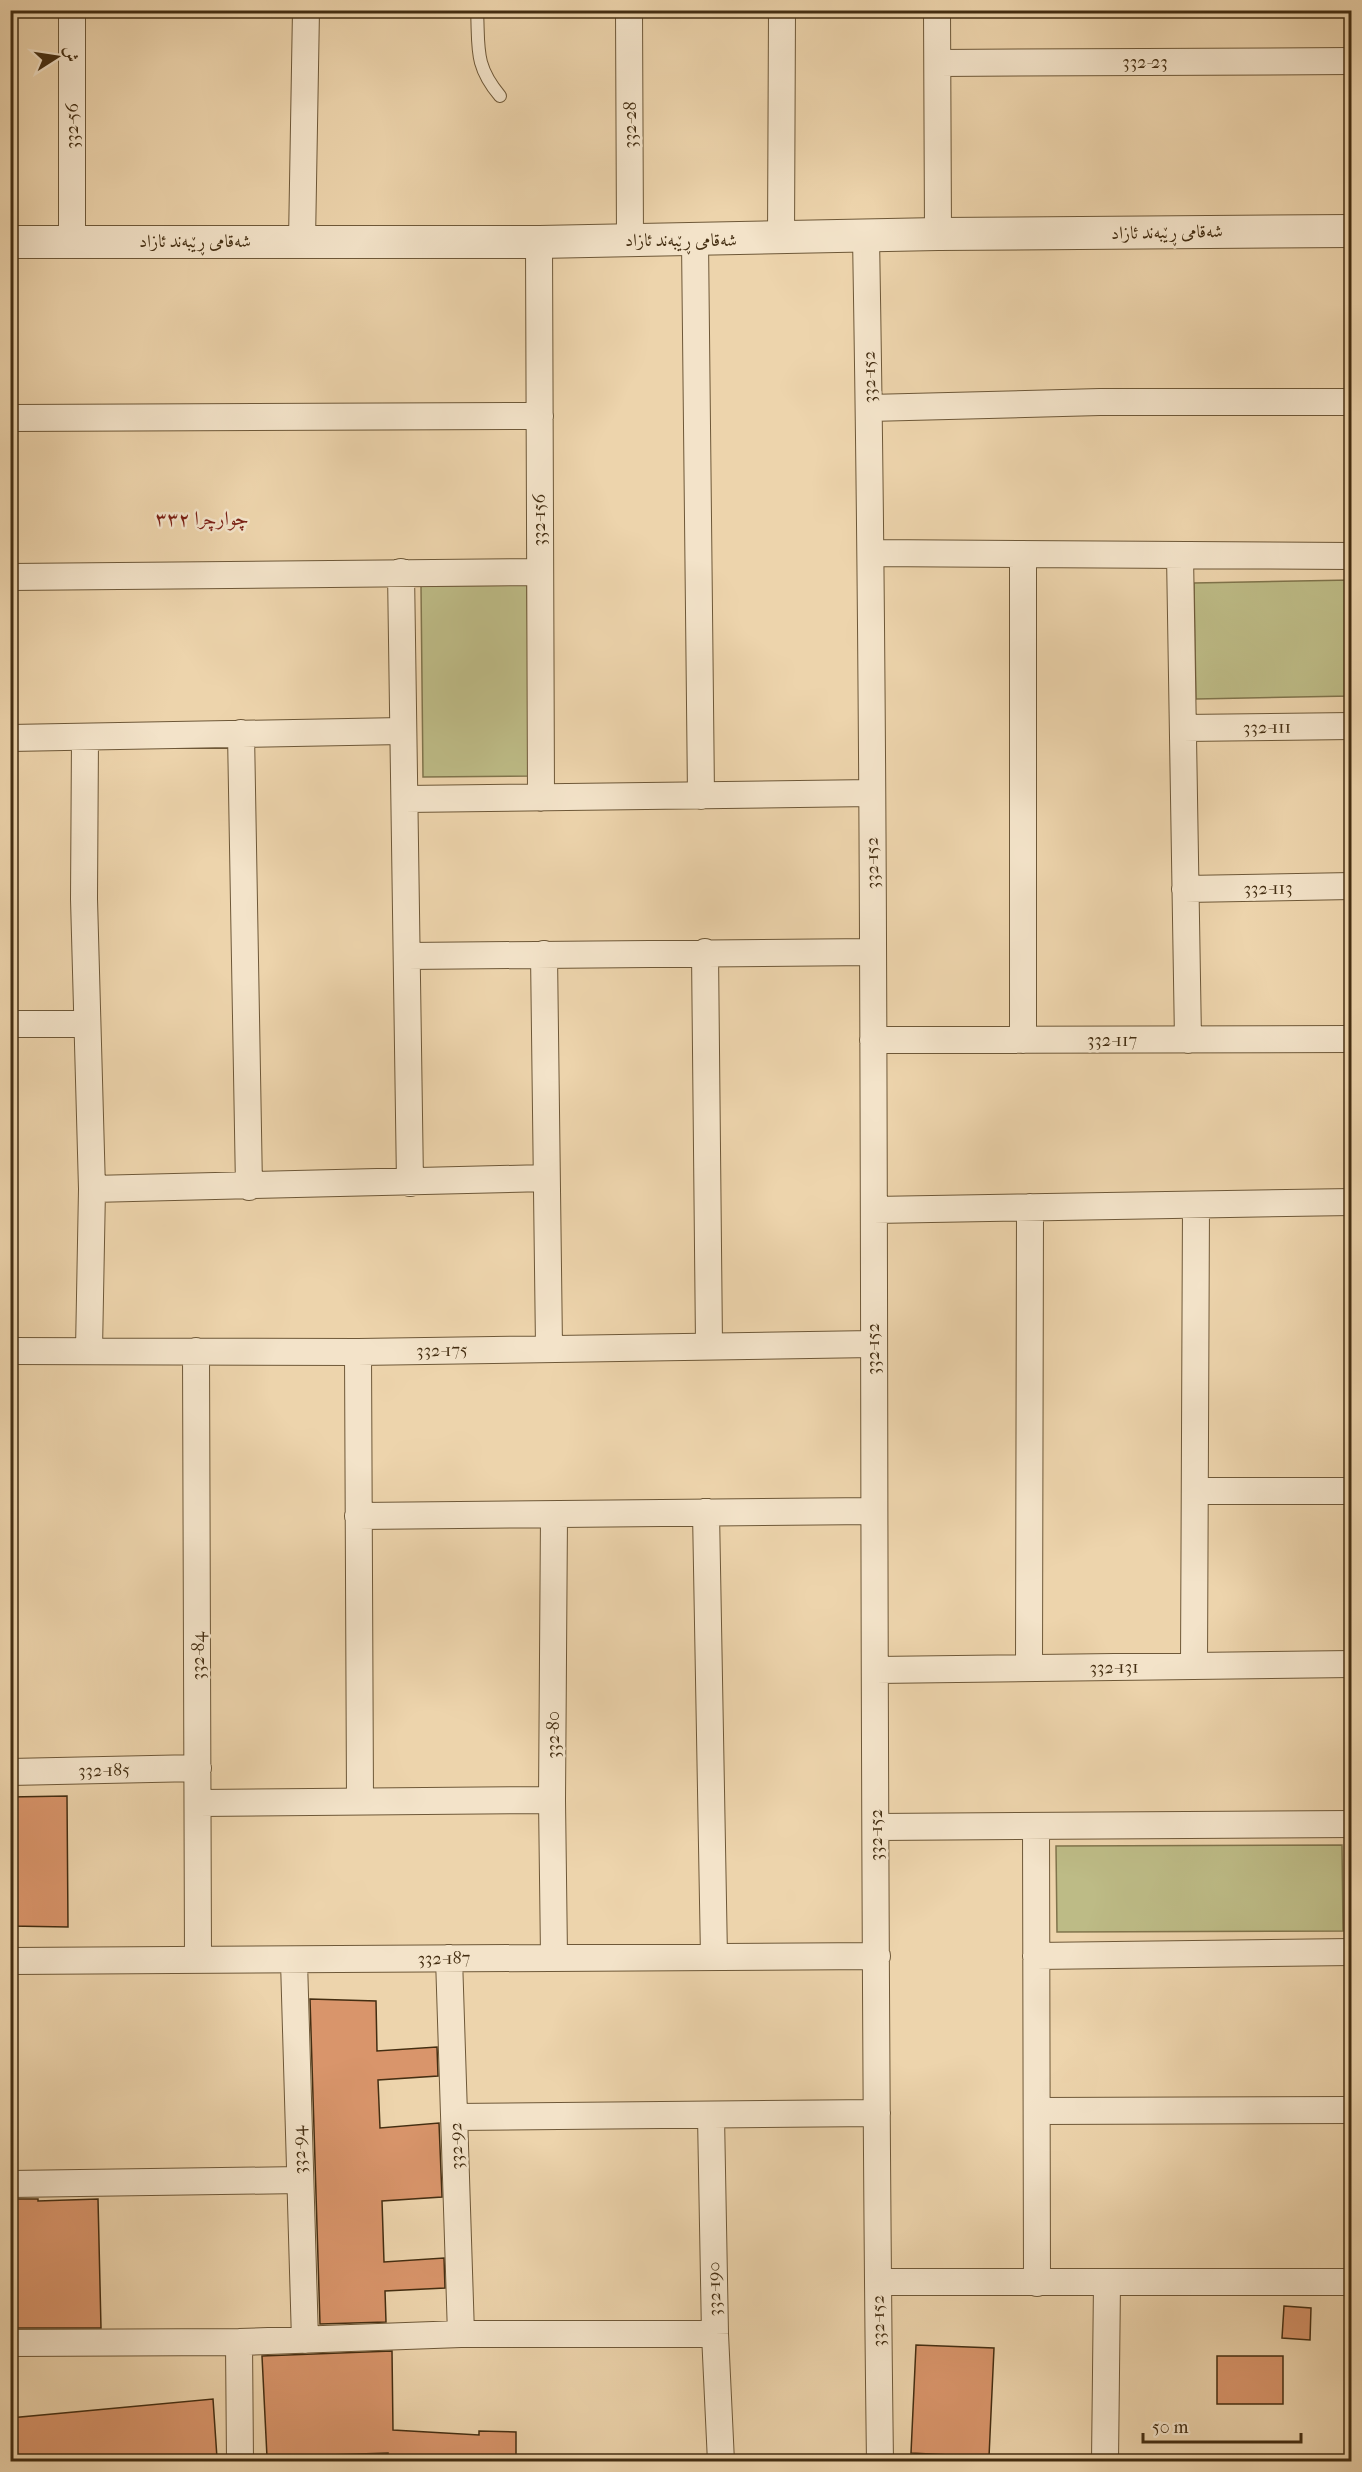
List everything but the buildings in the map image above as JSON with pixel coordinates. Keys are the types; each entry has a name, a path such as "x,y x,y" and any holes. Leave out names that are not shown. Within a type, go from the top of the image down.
{"street":[{"name":"332-56","path":"72,10 72,241"},
{"path":"302,242 306,10"},
{"name":"332-28","path":"629,10 630,240"},
{"path":"782,10 782,239"},
{"path":"937,10 938,234"},
{"name":"332-23","path":"938,63 1352,61"},
{"name":"شەقامی ڕێبەند ئازاد","path":"10,242 696,241 938,234 1352,231"},
{"name":"332-152","path":"866,237 871,553 880,2462"},
{"path":"696,241 701,796"},
{"name":"332-156","path":"539,242 542,798"},
{"path":"869,408 1100,402 1352,402"},
{"path":"10,418 540,416"},
{"path":"871,553 1352,556"},
{"path":"1023,554 1023,1040"},
{"path":"1180,555 1188,1040"},
{"path":"401,572 410,1183"},
{"path":"10,577 539,572"},
{"name":"332-111","path":"1183,728 1352,726"},
{"path":"10,738 402,730"},
{"path":"241,733 249,1187"},
{"path":"85,737 87,1024 92,1189 89,1350"},
{"path":"405,799 872,792"},
{"name":"332-113","path":"1185,889 1352,886"},
{"path":"705,952 709,1345"},
{"path":"407,956 873,952"},
{"path":"544,954 549,1347"},
{"path":"10,1024 87,1024"},
{"name":"332-117","path":"873,1040 1352,1039"},
{"path":"92,1189 249,1187 546,1178"},
{"path":"874,1209 1352,1202"},
{"path":"1194,1666 1196,1205"},
{"path":"1029,1668 1030,1207"},
{"name":"332-175","path":"10,1351 358,1352 549,1347 873,1344"},
{"name":"332-84","path":"196,1351 198,1960"},
{"path":"358,1352 360,1801"},
{"path":"1195,1491 1352,1491"},
{"path":"358,1516 874,1511"},
{"path":"706,1512 714,1957"},
{"name":"332-80","path":"554,1515 552,1800 555,1956"},
{"name":"332-131","path":"876,1670 1352,1664"},
{"name":"332-185","path":"10,1772 198,1768"},
{"path":"199,1803 552,1800"},
{"path":"876,1827 1352,1824"},
{"path":"1036,1826 1037,2283"},
{"path":"1036,1956 1352,1952"},
{"name":"332-187","path":"10,1960 877,1956"},
{"name":"332-92","path":"450,1958 461,2334"},
{"name":"332-94","path":"294,1960 305,2340"},
{"path":"1037,2110 1352,2110"},
{"path":"455,2117 877,2113"},
{"name":"332-190","path":"711,2116 715,2334 721,2462"},
{"path":"10,2184 300,2180"},
{"path":"878,2282 1352,2282"},
{"path":"1105,2462 1107,2283"},
{"path":"10,2343 239,2342 461,2334 715,2334"},
{"path":"239,2342 240,2462"}],"lane":[{"path":"477,10 478,58 487,80 500,96"}],"shaded area":[{"path":"1351,580 1351,696 1196,699 1194,583"},
{"path":"527,585 530,776 423,777 421,586"},
{"path":"1342,1845 1343,1931 1057,1932 1056,1846"}],"district":[{"name":"چوارچرا ٣٣٢","path":"202,518"}]}
